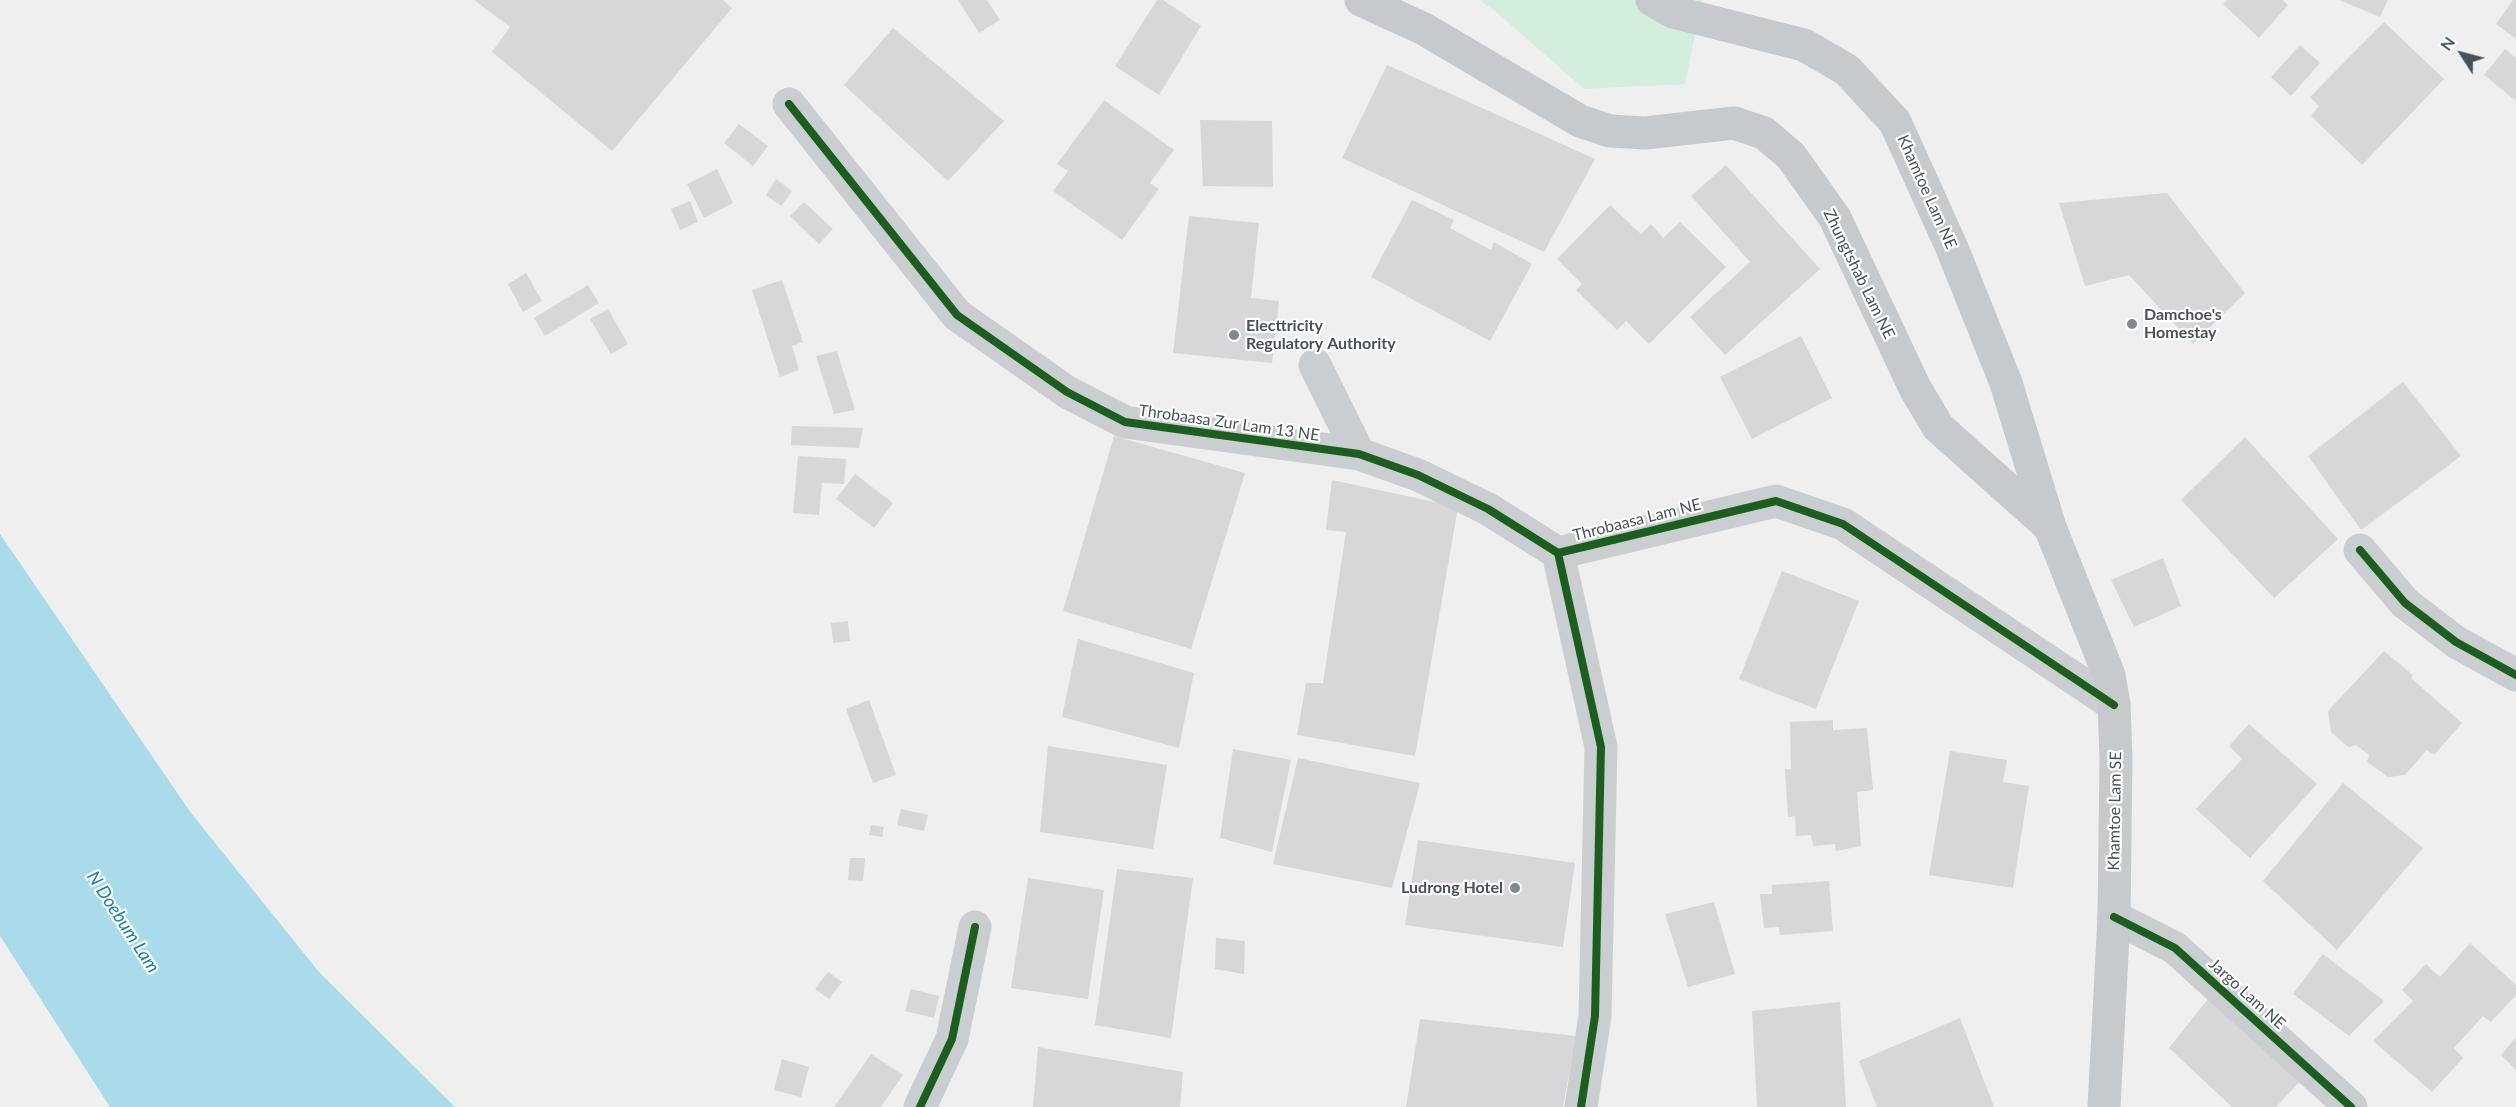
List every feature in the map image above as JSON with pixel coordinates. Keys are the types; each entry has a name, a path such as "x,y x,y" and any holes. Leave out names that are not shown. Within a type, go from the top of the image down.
{"main road":[{"name":"Zhungtshab Lam NE","path":"1361,0 1424,29 1580,121 1600,128 1610,131 1645,133 1734,123 1764,133 1791,156 1835,218 1915,388 1938,427 2050,527"},
{"name":"Khamtoe Lam NE","path":"1652,0 1672,12 1804,45 1847,70 1895,122 1952,248 2006,382 2050,527"},
{"name":"Khamtoe Lam SE","path":"2050,527 2109,675 2114,705 2116,758 2114,916 2104,1107"}],"street":[{"name":"Throbaasa Zur Lam 13 NE","path":"789,104 957,315 1067,392 1125,422 1359,454 1418,475 1488,509 1558,553"},
{"path":"1315,365 1359,454"},
{"name":"Throbaasa Lam NE","path":"1581,1107 1595,1016 1601,747 1558,553 1776,501 1843,524 2114,705"},
{"path":"2360,550 2405,603 2456,642 2516,675"},
{"name":"Jargo Lam NE","path":"2114,916 2175,948 2351,1107"},
{"path":"920,1107 952,1039 975,927"}],"green space":[{"path":"1479,0 1702,0 1685,84 1584,89 1495,11"}],"water":[{"name":"N Doebum Lam","path":"0,534 191,813 319,972 455,1107 110,1107 0,936"}],"building":[{"path":"474,0 723,0 732,8 612,151 492,52 510,27"},
{"path":"958,0 987,0 1000,20 979,33"},
{"path":"1157,0 1163,0 1201,26 1159,95 1115,66"},
{"path":"2227,0 2283,0 2288,5 2259,38 2223,4"},
{"path":"2339,0 2388,0 2380,17"},
{"path":"2513,0 2516,0 2516,39 2496,24"},
{"path":"2384,22 2444,79 2362,165 2311,116 2319,106 2310,97"},
{"path":"893,28 1004,121 948,181 844,85"},
{"path":"2300,45 2320,63 2291,96 2271,77"},
{"path":"2505,49 2516,58 2516,101 2484,75"},
{"path":"1387,65 1595,159 1544,252 1342,158"},
{"path":"1104,100 1174,150 1150,183 1159,189 1122,240 1053,191 1068,171 1057,164"},
{"path":"1200,120 1272,121 1273,187 1203,186"},
{"path":"739,124 768,146 753,166 724,143"},
{"path":"1726,165 1820,269 1725,355 1690,317 1750,262 1691,196"},
{"path":"717,169 733,203 704,218 687,184"},
{"path":"776,179 792,191 781,206 766,195"},
{"path":"2167,193 2245,293 2193,344 2129,275 2085,286 2059,203"},
{"path":"1412,200 1454,220 1450,228 1491,250 1494,242 1532,264 1490,341 1371,277"},
{"path":"690,201 698,222 680,230 671,209"},
{"path":"804,202 833,229 819,244 790,216"},
{"path":"1610,205 1641,234 1651,224 1663,238 1680,222 1726,267 1649,344 1626,321 1617,330 1576,290 1582,284 1557,259"},
{"path":"1189,216 1259,223 1251,298 1279,301 1272,363 1173,353"},
{"path":"526,273 542,301 523,312 508,284"},
{"path":"782,280 803,342 792,346 799,370 780,377 752,290"},
{"path":"588,285 599,303 545,336 534,318"},
{"path":"608,309 628,344 611,354 590,319"},
{"path":"1801,336 1832,398 1752,439 1720,377"},
{"path":"837,351 855,410 834,414 816,356"},
{"path":"2403,382 2461,456 2361,530 2308,456"},
{"path":"792,426 863,428 859,448 791,445"},
{"path":"1114,436 1245,473 1191,649 1063,611"},
{"path":"2245,437 2338,539 2274,598 2181,500"},
{"path":"798,456 846,459 844,484 822,483 819,515 793,513"},
{"path":"855,474 893,503 874,528 836,499"},
{"path":"1332,480 1458,507 1415,756 1297,735 1306,683 1323,683 1346,532 1326,530"},
{"path":"2163,558 2181,606 2134,627 2111,580"},
{"path":"1782,571 1859,601 1816,709 1739,679"},
{"path":"848,621 850,641 833,643 831,623"},
{"path":"1078,639 1194,673 1179,748 1062,717"},
{"path":"2384,651 2413,675 2411,678 2462,723 2434,755 2427,750 2405,775 2388,777 2367,762 2369,755 2356,745 2348,747 2331,732 2328,711"},
{"path":"869,700 896,775 873,783 846,709"},
{"path":"1833,720 1833,730 1867,728 1873,790 1857,792 1861,846 1836,851 1835,844 1813,846 1811,835 1796,836 1795,816 1788,817 1785,769 1791,769 1790,722"},
{"path":"2249,724 2317,784 2250,858 2196,809 2242,759 2229,746"},
{"path":"1048,746 1167,765 1153,849 1040,832"},
{"path":"1233,749 1291,760 1272,852 1220,838"},
{"path":"1950,751 2007,760 2003,782 2029,786 2013,888 1929,875"},
{"path":"1298,758 1420,783 1392,888 1273,864"},
{"path":"2343,783 2423,848 2337,950 2263,881"},
{"path":"901,809 928,815 924,831 897,825"},
{"path":"871,825 884,827 882,837 869,835"},
{"path":"1418,840 1575,863 1563,947 1405,925"},
{"path":"850,858 865,858 863,881 848,880"},
{"path":"1117,869 1193,878 1171,1038 1095,1025"},
{"path":"1028,878 1104,890 1088,999 1011,988"},
{"path":"1829,881 1833,931 1780,935 1779,927 1764,928 1760,894 1772,894 1772,885"},
{"path":"1714,902 1735,974 1688,987 1665,914"},
{"path":"1216,938 1245,941 1244,974 1215,969"},
{"path":"2470,943 2516,985 2516,995 2491,1022 2483,1016 2454,1048 2463,1058 2432,1092 2373,1041 2413,1001 2402,990 2426,964 2440,977"},
{"path":"2323,954 2384,1001 2349,1036 2293,994"},
{"path":"828,972 842,982 829,999 815,989"},
{"path":"911,989 939,996 934,1018 905,1011"},
{"path":"2212,994 2303,1078 2276,1107 2232,1107 2169,1048"},
{"path":"1840,1002 1846,1107 1757,1107 1752,1011"},
{"path":"1960,1018 1994,1107 1877,1107 1859,1061"},
{"path":"1420,1019 1576,1036 1563,1107 1406,1107"},
{"path":"2516,1037 2516,1070 2501,1055"},
{"path":"1038,1047 1183,1072 1180,1107 1033,1107"},
{"path":"871,1054 903,1075 881,1107 834,1107"},
{"path":"782,1059 809,1067 801,1097 774,1090"}],"cycle path":[{"path":"789,104 957,315 1067,392 1125,422 1359,454 1418,475 1488,509 1558,553"},
{"path":"1558,553 1776,501 1843,524 2114,705"},
{"path":"2360,550 2405,603 2456,642 2516,675"},
{"path":"1558,553 1601,747 1595,1016 1581,1107"},
{"path":"2114,917 2175,948 2351,1107"},
{"path":"920,1107 952,1039 975,927"}],"place":[{"name":"Damchoe's Homestay","path":"2132,324"},
{"name":"Electtricity Regulatory Authority","path":"1234,335"},
{"name":"Ludrong Hotel","path":"1515,888"}]}
